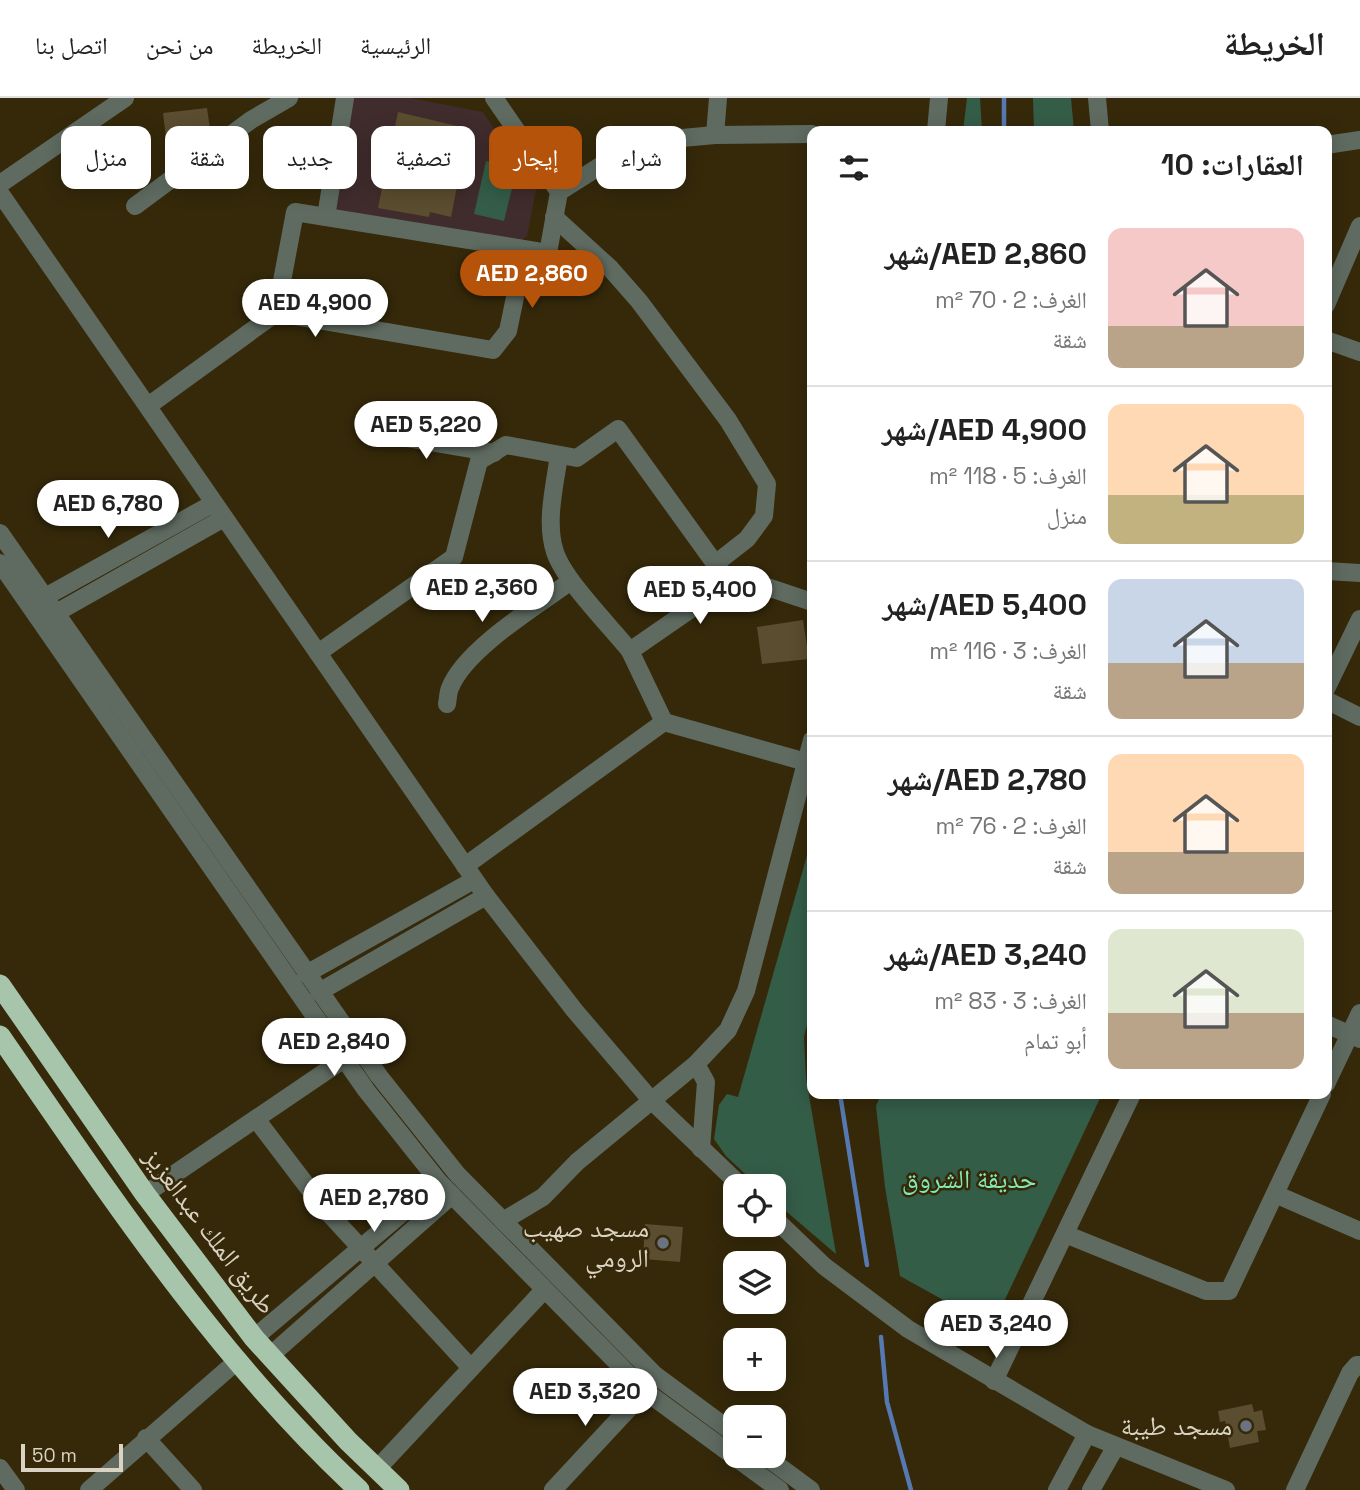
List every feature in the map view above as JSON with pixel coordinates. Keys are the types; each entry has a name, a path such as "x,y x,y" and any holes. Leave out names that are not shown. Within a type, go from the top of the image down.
{"highway":[{"name":"طريق الملك عبدالعزيز","path":"0,985 145,1194 254,1338 348,1441 399,1490"},
{"path":"0,1036 114,1201 237,1361 332,1466 359,1490"}],"street":[{"path":"0,184 125,98"},
{"path":"135,206 251,120 289,98"},
{"path":"326,216 345,98"},
{"path":"148,406 276,313 295,212 548,253 559,192 494,98"},
{"path":"715,135 718,98"},
{"path":"936,126 939,98"},
{"path":"1097,98 1100,126"},
{"path":"559,192 638,142 715,135 807,134"},
{"path":"1332,144 1360,140"},
{"path":"0,192 486,896 575,1011 651,1100 728,1174"},
{"path":"554,217 610,268 639,301 727,420 767,484 764,516 747,539 715,565"},
{"path":"1332,291 1360,226"},
{"path":"276,313 493,350 508,331 525,250"},
{"path":"1332,342 1360,352"},
{"path":"318,653 454,557 479,461 506,445 577,458 618,429 729,583"},
{"path":"365,431 494,453"},
{"path":"559,455 551,534 555,552 564,572 630,651 664,722 806,762"},
{"path":"35,613 45,597 219,510"},
{"path":"35,613 56,613 219,510"},
{"path":"0,533 306,974 379,1076 457,1174 655,1375 723,1425"},
{"path":"0,563 344,1059 439,1182 645,1391 780,1490"},
{"path":"1332,571 1360,573"},
{"path":"630,651 737,577 807,600"},
{"path":"447,704 449,688 465,663 501,632 571,581"},
{"path":"1332,677 1360,619"},
{"path":"1332,703 1360,717"},
{"path":"306,974 470,873 664,722"},
{"path":"503,1221 543,1197 577,1162 696,1064 728,1030 747,991 807,758"},
{"path":"319,992 486,896"},
{"path":"1332,1074 1355,1037 1360,1013"},
{"path":"1332,1027 1355,1037"},
{"path":"145,1194 344,1059"},
{"path":"696,1064 706,1082 701,1149"},
{"path":"994,1381 1130,1099"},
{"path":"1065,1234 1206,1291 1229,1291 1320,1099"},
{"path":"256,1119 323,1207 471,1368"},
{"path":"254,1338 439,1182"},
{"path":"1275,1194 1360,1231"},
{"path":"271,1355 452,1195"},
{"path":"786,1230 824,1266 908,1329 994,1381 1087,1434 1226,1490"},
{"path":"377,1469 544,1290"},
{"path":"89,1490 237,1361"},
{"path":"1295,1490 1350,1373 1360,1365"},
{"path":"553,1490 645,1391"},
{"path":"1057,1490 1087,1434"},
{"path":"146,1438 193,1490"},
{"path":"1091,1490 1116,1446"},
{"path":"0,1468 16,1490"},
{"path":"781,1468 811,1490"}],"shaded area":[{"path":"350,98 410,98 483,112 493,126 489,126 489,189 536,190 527,236 516,245 331,212 335,189 357,189 357,126 345,126"}],"green space":[{"path":"967,98 980,98 982,126 964,126"},
{"path":"1033,98 1071,98 1074,126 1034,126"},
{"path":"486,161 489,162 489,189 512,189 504,221 474,214"},
{"path":"807,856 807,1024 804,1037 807,1099 810,1099 836,1254 786,1211 786,1174 745,1174 726,1156 714,1139 719,1105 727,1094 738,1097"},
{"name":"حديقة الشروق","path":"879,1099 1100,1099 992,1327 900,1276 885,1187 876,1106"}],"building":[{"path":"207,108 210,126 165,126 165,129 163,113"},
{"path":"398,112 457,126 395,126"},
{"path":"382,189 457,189 451,217 430,212 429,217 378,208"},
{"path":"803,620 807,659 762,664 757,627"},
{"name":"مسجد صهيب الرومي","path":"645,1224 683,1227 680,1262 643,1259"},
{"name":"مسجد طيبة","path":"1252,1404 1254,1412 1262,1410 1266,1430 1257,1431 1259,1442 1230,1448 1225,1421 1220,1422 1218,1411"}],"waterway":[{"path":"1004,98 1004,126"},
{"path":"841,1099 867,1265"},
{"path":"881,1337 887,1402 911,1490"}],"place":[{"name":"مسجد صهيب الرومي","path":"663,1243"},
{"name":"مسجد طيبة","path":"1246,1426"}]}
